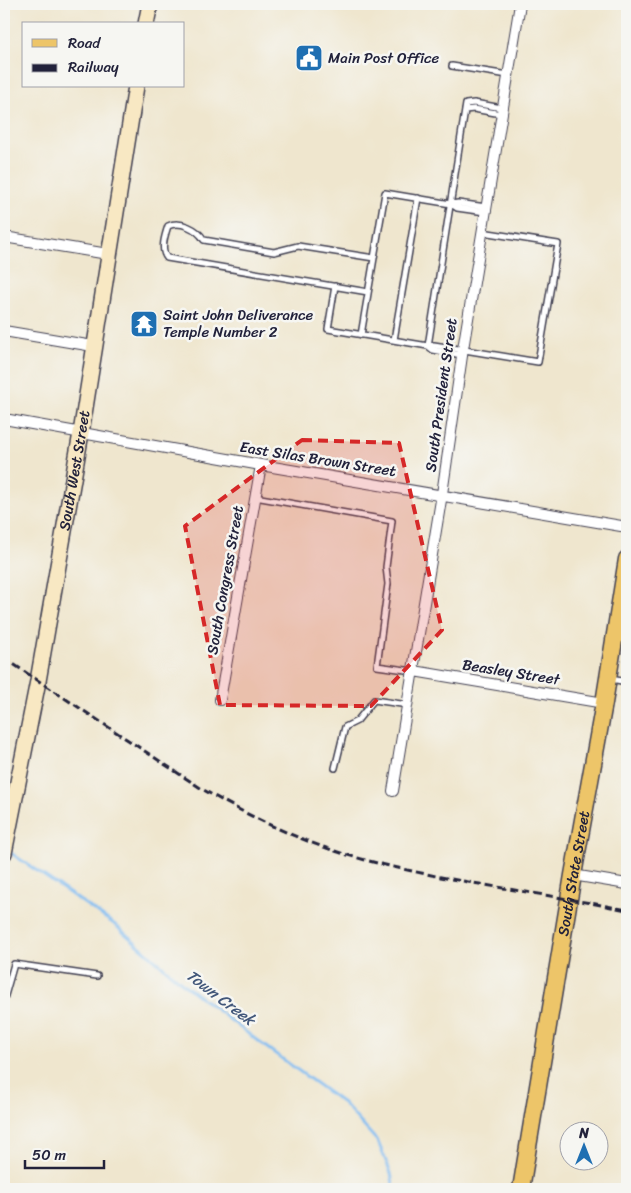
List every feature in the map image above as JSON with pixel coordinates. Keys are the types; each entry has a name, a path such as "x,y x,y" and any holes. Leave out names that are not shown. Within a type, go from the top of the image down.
{"main road":[{"name":"South State Street","path":"521,1189 573,875 608,678 624,605 627,559"}],"street":[{"path":"146,22 150,4"},
{"name":"South President Street","path":"393,791 442,494 462,352 520,4"},
{"name":"South West Street","path":"4,853 38,681 136,88"},
{"path":"4,237 108,254"},
{"path":"4,330 94,346"},
{"name":"East Silas Brown Street","path":"4,419 80,434 442,494 627,527"},
{"name":"South Congress Street","path":"220,700 261,465"},
{"name":"Beasley Street","path":"414,671 604,703"},
{"path":"573,875 627,884"}],"lane":[{"path":"452,66 508,75"},
{"path":"428,346 466,104 474,103 502,111"},
{"path":"465,110 502,111"},
{"path":"361,334 385,193 451,204 458,203 485,210"},
{"path":"394,340 418,198"},
{"path":"368,292 167,258 163,251 168,226 172,224 184,225 200,234 204,240 265,251 274,252 298,246 374,258"},
{"path":"335,286 328,329 428,346 434,345 462,352 538,362 558,244 482,232"},
{"path":"255,496 392,521 386,567 388,584 377,666 414,671"},
{"path":"608,678 627,682"},
{"path":"335,768 345,727 357,721 374,700 408,705"},
{"path":"4,999 6,977 14,964 97,976"}],"highlighted area":[{"path":"302,440 399,443 442,630 371,706 220,705 185,526"}],"waterway":[{"name":"Town Creek","path":"8,851 114,924 182,983 343,1103 378,1142 391,1173 394,1189"}],"railway":[{"path":"4,658 202,789 284,832 328,849 373,862 468,882 627,910"}],"place":[{"name":"Main Post Office","path":"309,58"},
{"name":"Saint John Deliverance Temple Number 2","path":"144,324"}]}
